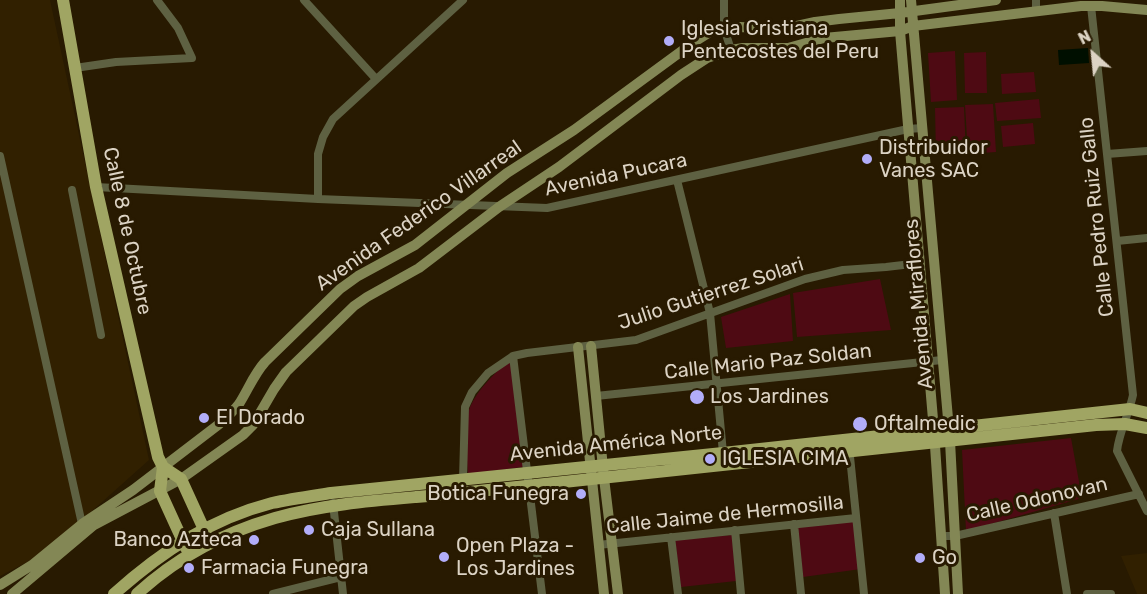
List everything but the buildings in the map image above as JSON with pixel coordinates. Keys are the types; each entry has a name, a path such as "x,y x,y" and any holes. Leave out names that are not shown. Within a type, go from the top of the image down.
{"main road":[{"name":"Calle 8 de Octubre","path":"63,0 96,187 149,420 158,457 163,467 160,491"},
{"path":"900,0 906,13"},
{"path":"906,13 911,0"},
{"name":"Avenida Federico Villarreal","path":"0,585 32,565 82,524 133,490 231,414 258,369 340,289 358,276 415,245 507,173 574,130 710,32 740,27 783,29 823,21 906,13 996,0"},
{"path":"913,26 1091,6 1147,10"},
{"name":"Avenida Miraflores","path":"906,13 913,26 949,435 958,594"},
{"name":"Avenida Miraflores","path":"906,13 900,31 935,437 945,594"},
{"name":"Avenida Federico Villarreal","path":"12,594 94,525 181,479 243,435 254,425 286,372 354,306 419,268 499,207 707,58 743,48 781,49 824,38 900,31 913,26"},
{"path":"920,260 933,255"},
{"path":"591,346 596,396 598,545 604,594"},
{"path":"578,347 597,472 612,544 618,594"},
{"name":"Avenida América Norte","path":"137,594 189,554 210,543 244,528 332,499 463,479 527,472 597,472 935,437 1130,409 1147,413"},
{"name":"Avenida América Norte","path":"949,435 1096,425 1125,424 1147,428"},
{"name":"Avenida América Norte","path":"114,594 139,572 183,541 238,514 272,503 529,486 597,472 723,453 848,446"},
{"path":"163,467 181,479 210,543"},
{"path":"160,491 189,554"},
{"path":"272,503 277,518"},
{"path":"139,572 148,584"}],"street":[{"path":"75,68 116,62 192,58 178,28 157,0"},
{"path":"304,0 376,79"},
{"path":"318,199 318,154 323,137 333,120 463,0"},
{"path":"724,0 724,28 731,50"},
{"path":"1036,0 1036,12"},
{"name":"Calle Pedro Ruiz Gallo","path":"1091,6 1133,394 1118,441 1118,452 1147,511"},
{"name":"Avenida Pucara","path":"96,187 547,208 908,129 922,128"},
{"path":"1107,154 1147,150"},
{"path":"0,156 82,524"},
{"path":"677,180 710,313 723,453"},
{"path":"72,190 101,335"},
{"path":"1117,241 1147,238"},
{"name":"Julio Gutierrez Solari","path":"463,479 465,406 472,392 488,373 513,356 636,340 805,279 843,270 886,267 920,260"},
{"path":"513,356 542,594"},
{"name":"Calle Mario Paz Soldan","path":"596,396 942,360"},
{"path":"848,446 864,594"},
{"name":"Calle Odonovan","path":"942,536 955,536 1139,494"},
{"path":"332,499 343,594"},
{"path":"1054,513 1067,594"},
{"name":"Calle Jaime de Hermosilla","path":"598,545 856,518"},
{"path":"794,524 801,594"},
{"path":"735,530 741,594"},
{"path":"671,537 678,594"},
{"path":"273,594 341,577"},
{"path":"1087,594 1112,594"}],"shaded area":[{"path":"0,0 50,0 149,460 45,553 0,576"},
{"path":"1088,48 1089,63 1059,65 1058,50"},
{"path":"955,51 957,100 931,102 928,53"},
{"path":"986,52 987,93 965,93 964,53"},
{"path":"1034,72 1036,92 1002,94 1001,74"},
{"path":"1039,99 1041,118 997,121 995,103"},
{"path":"993,104 996,152 968,154 965,105"},
{"path":"964,107 966,154 936,155 935,108"},
{"path":"1033,123 1035,144 1003,147 1001,126"},
{"path":"880,279 891,330 797,337 793,293"},
{"path":"790,294 793,341 726,348 721,317"},
{"path":"510,359 523,467 468,474 466,431 470,407 482,387"},
{"path":"1071,438 1082,498 966,531 962,450"},
{"path":"857,521 861,569 803,577 797,527"},
{"path":"732,535 736,581 681,587 675,540"},
{"path":"1147,553 1147,594 1137,594 1121,556"}],"place":[{"name":"Iglesia Cristiana Pentecostes del Peru","path":"669,41"},
{"name":"Distribuidor Vanes SAC","path":"867,159"},
{"name":"Los Jardines","path":"697,397"},
{"name":"El Dorado","path":"204,418"},
{"name":"Oftalmedic","path":"860,424"},
{"name":"IGLESIA CIMA","path":"710,459"},
{"name":"Botica Funegra","path":"581,494"},
{"name":"Caja Sullana","path":"309,530"},
{"name":"Banco Azteca","path":"254,540"},
{"name":"Open Plaza - Los Jardines","path":"444,557"},
{"name":"Go","path":"920,558"},
{"name":"Farmacia Funegra","path":"189,568"}]}
